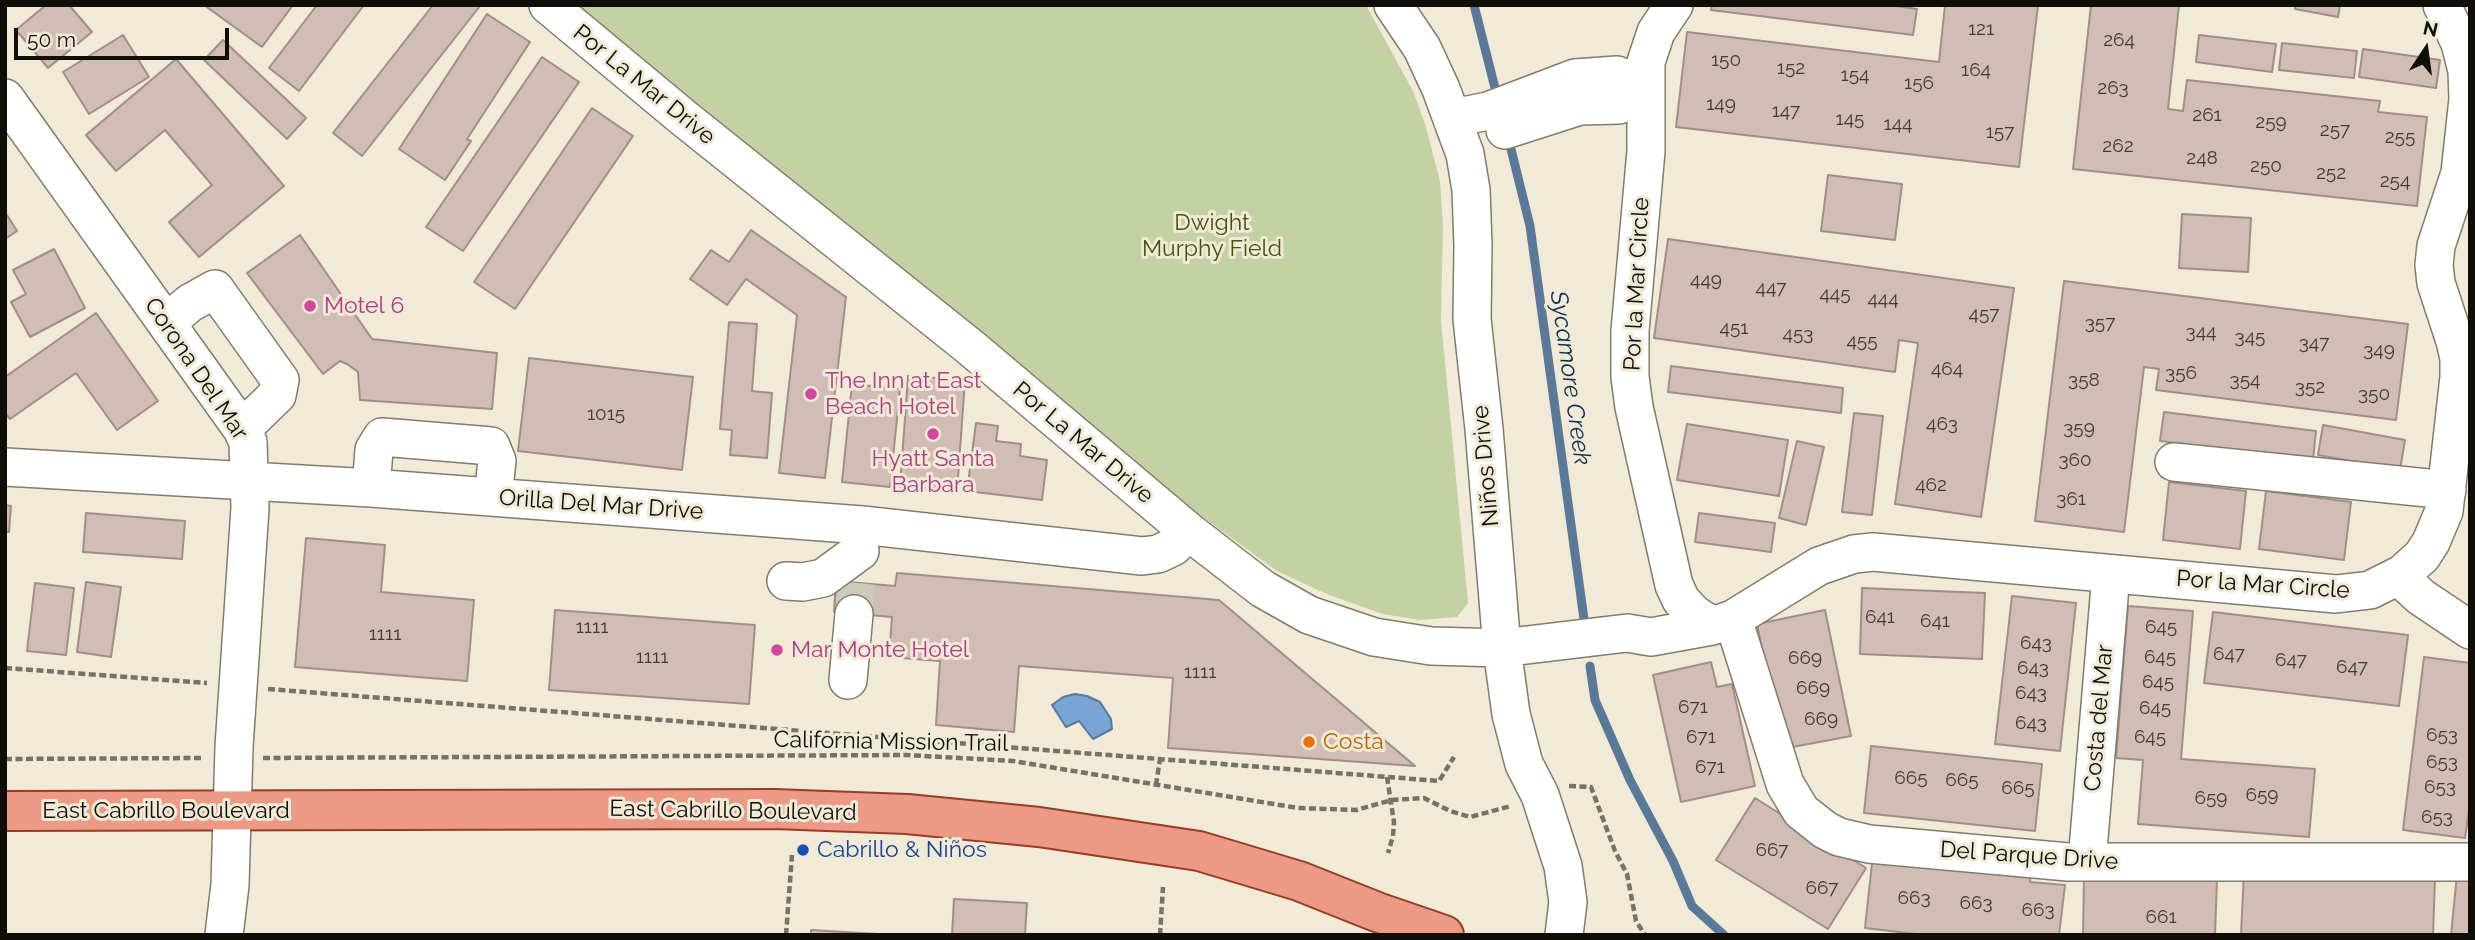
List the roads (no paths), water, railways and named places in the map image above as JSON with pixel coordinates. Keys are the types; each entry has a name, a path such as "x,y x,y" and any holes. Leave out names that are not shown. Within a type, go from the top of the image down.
{"main road":[{"name":"East Cabrillo Boulevard","path":"5,811 774,809 907,814 1039,827 1199,851 1299,881 1444,935"}],"street":[{"name":"Por La Mar Drive","path":"548,5 685,119 970,347 1188,531 1263,589 1309,615 1398,642 1502,648"},
{"name":"Niños Drive","path":"1393,5 1422,48 1458,132 1471,190 1472,319 1502,648 1511,714 1524,764 1540,795 1563,866 1568,902 1564,935"},
{"name":"Por la Mar Circle","path":"1674,5 1656,32 1646,62 1646,151 1630,331 1630,377 1634,407 1674,585 1681,600 1694,614 1723,623"},
{"name":"Por la Mar Circle","path":"1502,648 1625,634 1651,637 1723,623 1819,566 1854,554 1873,552 2336,594 2370,590 2402,574 2422,556 2444,511 2459,358 2436,283 2434,265 2435,246 2460,173 2468,99 2467,71 2460,43 2442,5"},
{"path":"1458,132 1501,107 1576,78 1617,75 1646,89"},
{"name":"Corona Del Mar","path":"5,99 242,429 248,442 250,481 234,747 230,885 225,935"},
{"path":"166,323 190,303 215,289 280,380 277,396 242,429"},
{"path":"371,488 374,450 382,437 491,446 497,461 493,497"},
{"path":"2174,462 2447,490"},
{"name":"Orilla Del Mar Drive","path":"5,467 493,497 854,574 1158,554 1173,547 1188,531"},
{"path":"1625,634 1648,616 1654,607 1666,584 1669,559"},
{"path":"854,574 786,588 803,582 854,574"},
{"path":"848,680 854,574"},
{"name":"Costa del Mar","path":"2087,862 2111,574"},
{"path":"2402,574 2409,586 2421,597 2470,630"},
{"name":"Del Parque Drive","path":"1723,623 1784,784 1801,811 1825,830 1839,837 1869,844 2087,862 2470,862"}],"water":[{"path":"1075,694 1100,702 1111,719 1112,729 1093,739 1079,721 1066,727 1052,705 1063,697"}],"waterway":[{"name":"Sycamore Creek","path":"1474,5 1496,92"},
{"name":"Sycamore Creek","path":"1510,145 1530,226 1584,619"},
{"name":"Sycamore Creek","path":"1590,666 1595,700 1630,780 1673,861 1692,906 1724,935"}],"tunnel":[{"path":"854,614 857,583"}],"place":[{"name":"Motel 6","path":"310,306"},
{"name":"The Inn at East Beach Hotel","path":"811,394"},
{"name":"Hyatt Santa Barbara","path":"933,434"},
{"name":"Mar Monte Hotel","path":"777,650"},
{"name":"Costa","path":"1309,742"},
{"name":"Cabrillo & Niños","path":"803,850"}],"park label":[{"name":"Dwight Murphy Field","path":"1212,236"}]}
